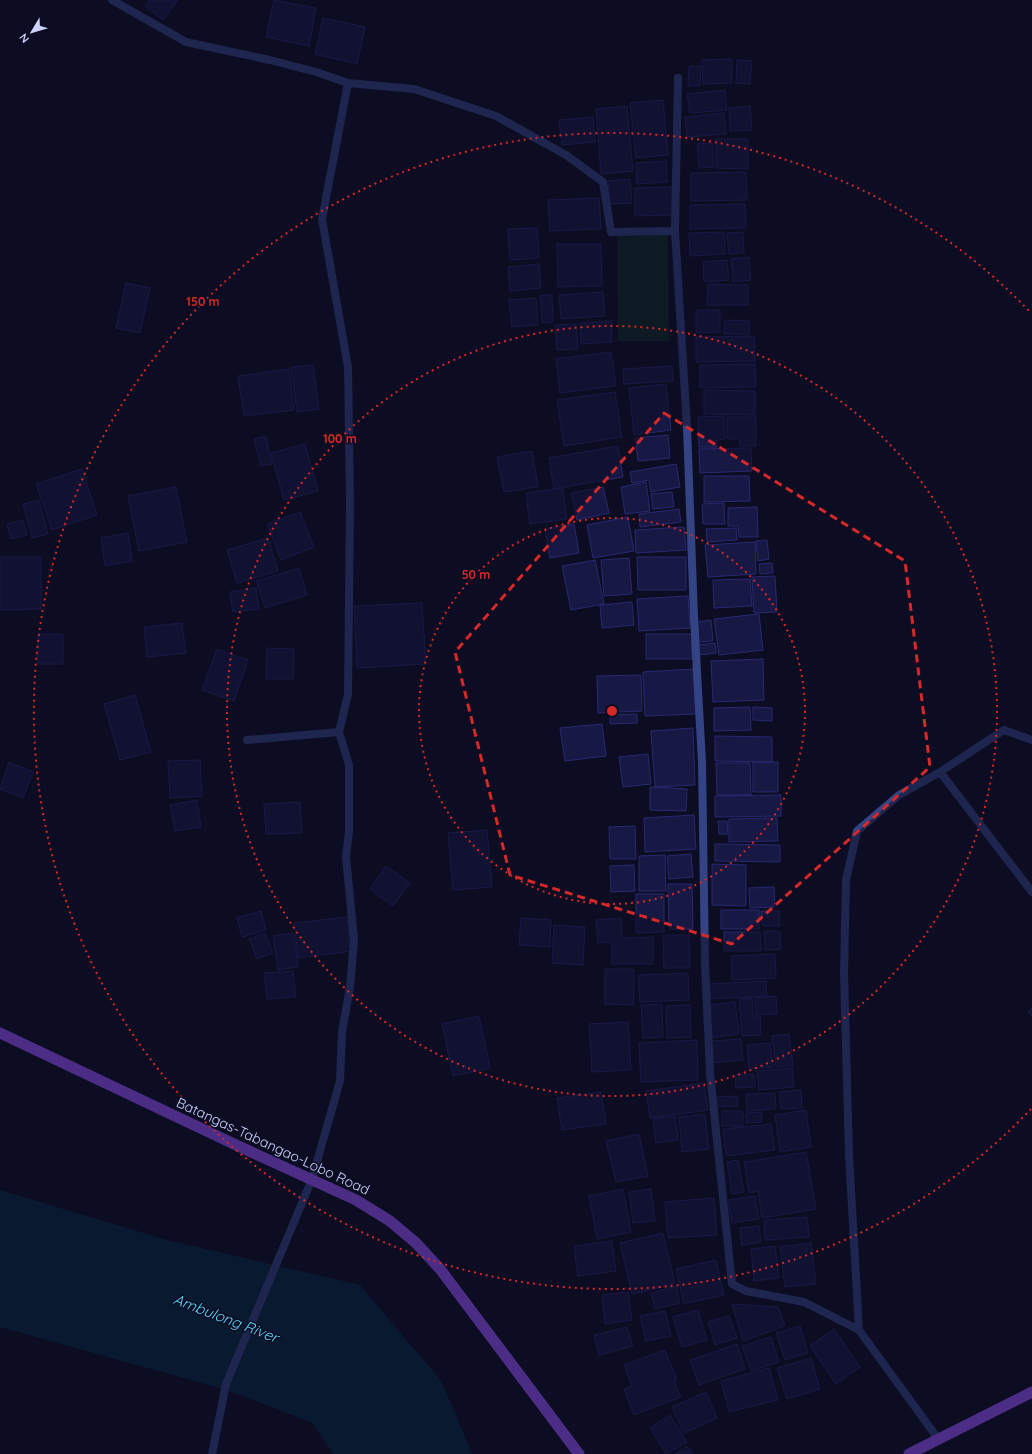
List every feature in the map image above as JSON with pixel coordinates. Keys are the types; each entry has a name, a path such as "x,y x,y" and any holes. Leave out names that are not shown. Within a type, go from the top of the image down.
{"main road":[{"name":"Batangas-Tabangao-Lobo Road","path":"0,1032 234,1144 356,1200 390,1222 416,1243 440,1269 579,1454"},
{"path":"909,1454 1032,1392"}],"street":[{"path":"112,0 186,42 278,62 316,72 348,83 414,89 496,116 566,155 603,182 611,232 675,231"},
{"path":"678,78 675,231 688,427 694,631 702,762 705,963 710,1073 732,1284 746,1291 804,1302 859,1330 939,1440"},
{"path":"212,1454 226,1384 312,1179 340,1081 342,1032 350,987 354,940 346,858 349,765 339,732 348,694 350,504 348,367 322,218 348,83"},
{"path":"859,1330 849,1155 844,972 846,880 857,831 899,795 940,772 1004,730 1032,740"},
{"path":"247,740 339,732"},
{"path":"940,772 1032,892"}],"highlighted area":[{"path":"664,413 905,561 930,767 732,944 510,875 455,652"}],"green space":[{"path":"668,234 669,341 618,341 617,235"}],"water":[{"name":"Ambulong River","path":"0,1190 167,1240 360,1285 442,1382 472,1454 333,1454 313,1423 227,1390 0,1327"}],"building":[{"path":"150,0 178,0 163,20 145,6"},
{"path":"274,0 316,8 309,46 266,37"},
{"path":"323,18 365,27 357,64 315,54"},
{"path":"732,59 732,83 703,84 702,60"},
{"path":"737,60 752,61 750,84 736,83"},
{"path":"689,66 701,66 700,86 688,86"},
{"path":"725,90 727,110 690,113 687,94"},
{"path":"663,100 668,155 636,158 630,103"},
{"path":"627,106 633,171 601,174 596,109"},
{"path":"750,106 752,130 730,131 729,108"},
{"path":"724,113 726,134 687,137 685,117"},
{"path":"593,117 595,142 562,145 559,120"},
{"path":"716,139 748,139 748,169 716,168"},
{"path":"712,143 714,167 699,168 697,144"},
{"path":"666,161 667,182 637,184 636,163"},
{"path":"746,172 747,200 691,201 691,173"},
{"path":"630,179 632,203 610,204 608,181"},
{"path":"672,187 673,215 635,216 635,188"},
{"path":"599,198 601,229 550,231 548,200"},
{"path":"745,204 746,228 690,229 690,205"},
{"path":"537,228 539,258 510,260 508,229"},
{"path":"724,232 725,254 690,256 689,233"},
{"path":"743,232 744,253 729,254 727,233"},
{"path":"557,244 601,244 602,286 558,287"},
{"path":"749,257 751,280 733,282 731,259"},
{"path":"727,260 729,280 704,282 703,262"},
{"path":"539,264 541,288 510,291 508,267"},
{"path":"126,283 150,288 140,333 116,328"},
{"path":"708,284 748,285 748,305 707,305"},
{"path":"603,292 605,316 561,319 559,295"},
{"path":"540,295 552,295 553,322 542,323"},
{"path":"536,298 538,325 512,327 509,300"},
{"path":"696,310 720,310 720,332 696,333"},
{"path":"725,320 750,321 749,334 724,334"},
{"path":"611,321 612,342 581,344 580,323"},
{"path":"576,324 578,349 557,350 555,325"},
{"path":"754,336 755,361 696,362 696,337"},
{"path":"611,352 616,386 560,393 556,359"},
{"path":"755,364 756,387 700,388 700,365"},
{"path":"313,365 319,409 297,412 291,367"},
{"path":"672,366 673,381 624,384 623,369"},
{"path":"289,369 294,410 244,416 238,376"},
{"path":"666,384 671,430 634,435 629,388"},
{"path":"704,390 755,391 755,415 704,414"},
{"path":"615,392 622,437 564,446 557,400"},
{"path":"724,416 725,439 717,440 717,447 699,447 698,417"},
{"path":"727,417 756,417 756,446 740,446 739,439 727,439"},
{"path":"668,435 670,458 638,461 635,438"},
{"path":"266,436 272,464 261,466 254,439"},
{"path":"305,444 318,491 284,500 271,453"},
{"path":"618,446 623,477 554,489 549,458"},
{"path":"751,448 752,471 700,473 699,449"},
{"path":"532,451 538,487 504,492 497,457"},
{"path":"676,464 680,487 651,492 649,480 632,483 630,472"},
{"path":"82,469 97,515 52,530 36,484"},
{"path":"704,476 749,476 750,501 704,502"},
{"path":"646,482 650,511 625,514 621,487"},
{"path":"176,487 187,542 139,551 128,496"},
{"path":"603,487 609,513 577,520 571,493"},
{"path":"563,488 567,519 530,524 526,493"},
{"path":"672,492 674,507 653,509 651,494"},
{"path":"39,500 48,534 32,538 23,504"},
{"path":"724,503 725,524 703,524 702,504"},
{"path":"757,507 758,537 739,537 738,526 728,526 728,508"},
{"path":"679,509 681,522 640,527 639,514"},
{"path":"300,512 314,547 281,560 267,524"},
{"path":"628,517 634,551 593,558 587,525"},
{"path":"23,520 27,535 11,539 7,524"},
{"path":"574,524 579,553 550,558 545,529"},
{"path":"684,527 686,550 636,553 635,530"},
{"path":"736,528 737,540 707,542 706,529"},
{"path":"128,533 132,561 105,566 101,538"},
{"path":"268,538 278,571 237,583 227,550"},
{"path":"767,540 769,559 758,561 756,541"},
{"path":"755,542 756,574 708,577 705,545"},
{"path":"0,557 41,557 41,609 0,610"},
{"path":"637,557 686,557 686,590 638,590"},
{"path":"629,558 632,594 604,596 601,560"},
{"path":"595,560 604,604 571,610 562,566"},
{"path":"772,563 773,573 760,574 759,564"},
{"path":"299,568 307,595 265,608 256,581"},
{"path":"775,576 777,612 754,613 752,577"},
{"path":"750,579 752,606 714,608 713,580"},
{"path":"256,588 259,609 233,612 230,592"},
{"path":"688,596 690,628 639,631 637,599"},
{"path":"632,602 634,625 602,628 600,605"},
{"path":"422,603 426,664 357,668 354,606"},
{"path":"759,614 763,650 719,655 714,619"},
{"path":"711,620 713,641 698,642 696,622"},
{"path":"182,623 186,653 147,657 144,627"},
{"path":"38,634 63,634 63,664 38,664"},
{"path":"646,634 692,634 692,659 646,659"},
{"path":"715,643 716,653 699,655 698,645"},
{"path":"267,648 294,649 293,679 266,679"},
{"path":"217,649 248,660 234,701 202,690"},
{"path":"763,659 764,700 713,702 711,661"},
{"path":"693,669 696,714 645,716 643,672"},
{"path":"641,675 642,711 598,713 597,676"},
{"path":"135,695 151,752 120,760 104,704"},
{"path":"750,707 751,730 714,731 714,708"},
{"path":"753,707 772,708 772,721 753,720"},
{"path":"637,714 637,723 610,724 610,715"},
{"path":"602,724 606,756 565,761 560,728"},
{"path":"693,728 695,785 655,787 651,731"},
{"path":"715,736 772,737 772,762 715,761"},
{"path":"648,754 651,784 623,787 619,757"},
{"path":"200,760 202,796 170,798 168,761"},
{"path":"9,762 33,772 23,798 0,789"},
{"path":"753,762 778,762 778,792 753,792"},
{"path":"716,763 750,763 751,795 717,795"},
{"path":"650,787 687,789 686,811 650,810"},
{"path":"781,795 781,816 715,817 715,796"},
{"path":"197,800 201,827 175,831 170,805"},
{"path":"300,802 302,833 266,834 264,804"},
{"path":"694,815 696,849 645,852 644,818"},
{"path":"777,818 778,841 729,842 729,819"},
{"path":"718,821 727,821 728,834 719,834"},
{"path":"635,826 636,859 610,859 609,827"},
{"path":"487,830 492,887 453,890 448,833"},
{"path":"715,844 780,845 780,862 715,861"},
{"path":"691,854 693,877 669,879 667,856"},
{"path":"665,855 666,891 639,891 639,856"},
{"path":"712,864 746,865 746,906 712,905"},
{"path":"634,865 635,891 611,892 610,866"},
{"path":"386,866 410,883 393,906 370,889"},
{"path":"668,884 692,884 693,929 669,929"},
{"path":"774,887 775,907 750,908 749,888"},
{"path":"636,894 664,894 664,932 636,933"},
{"path":"721,910 759,910 759,929 721,929"},
{"path":"261,911 266,930 242,937 237,918"},
{"path":"761,911 779,911 780,926 762,926"},
{"path":"347,917 351,951 298,958 294,923"},
{"path":"521,918 551,920 550,947 519,945"},
{"path":"621,918 622,938 653,937 653,964 612,964 612,942 598,943 596,920"},
{"path":"554,925 585,927 583,965 552,963"},
{"path":"764,931 780,931 781,949 765,950"},
{"path":"724,932 760,932 761,951 724,951"},
{"path":"265,933 273,953 257,959 249,939"},
{"path":"293,933 298,967 278,970 273,936"},
{"path":"663,935 689,935 690,968 664,968"},
{"path":"775,954 776,978 732,980 731,956"},
{"path":"605,969 634,969 634,1005 605,1004"},
{"path":"293,971 296,997 267,999 264,973"},
{"path":"688,973 689,1000 640,1002 638,975"},
{"path":"766,981 767,996 710,999 709,984"},
{"path":"776,996 777,1014 756,1015 755,998"},
{"path":"752,998 753,1016 760,1016 761,1035 742,1036 739,999"},
{"path":"735,1002 739,1034 712,1038 708,1005"},
{"path":"662,1004 663,1037 643,1038 641,1005"},
{"path":"690,1005 691,1037 667,1038 666,1006"},
{"path":"1032,1008 1032,1017 1028,1012"},
{"path":"479,1016 490,1068 453,1076 442,1024"},
{"path":"628,1022 631,1070 592,1072 589,1024"},
{"path":"789,1034 793,1065 776,1067 772,1036"},
{"path":"741,1039 743,1060 713,1063 712,1041"},
{"path":"697,1040 698,1080 641,1082 639,1043"},
{"path":"770,1043 773,1067 749,1069 747,1045"},
{"path":"792,1068 794,1087 759,1090 757,1071"},
{"path":"754,1074 755,1087 736,1088 735,1075"},
{"path":"704,1083 708,1110 650,1118 646,1091"},
{"path":"801,1090 802,1108 781,1109 779,1092"},
{"path":"601,1092 606,1124 562,1130 557,1098"},
{"path":"775,1093 776,1109 747,1111 746,1094"},
{"path":"737,1096 738,1106 717,1107 716,1097"},
{"path":"806,1110 811,1147 780,1152 775,1115"},
{"path":"722,1111 743,1111 743,1126 722,1126"},
{"path":"762,1112 762,1122 746,1123 746,1113"},
{"path":"705,1114 709,1149 682,1152 679,1117"},
{"path":"675,1116 678,1140 656,1143 653,1119"},
{"path":"771,1124 775,1150 726,1156 723,1129"},
{"path":"639,1134 648,1176 616,1182 606,1141"},
{"path":"806,1152 816,1209 762,1218 758,1191 749,1193 744,1162"},
{"path":"738,1160 744,1192 732,1194 727,1162"},
{"path":"623,1189 631,1232 597,1239 589,1196"},
{"path":"651,1189 655,1221 633,1223 629,1192"},
{"path":"755,1196 759,1219 732,1223 728,1200"},
{"path":"714,1198 717,1235 668,1238 665,1202"},
{"path":"807,1217 809,1237 765,1240 764,1220"},
{"path":"759,1226 761,1242 742,1245 740,1228"},
{"path":"663,1233 675,1284 632,1294 620,1243"},
{"path":"612,1241 616,1271 578,1276 574,1246"},
{"path":"811,1243 816,1284 785,1287 780,1247"},
{"path":"775,1246 779,1278 754,1281 751,1249"},
{"path":"716,1260 724,1295 684,1304 676,1269"},
{"path":"676,1286 680,1303 655,1309 651,1293"},
{"path":"628,1292 632,1320 605,1324 602,1295"},
{"path":"732,1304 778,1307 785,1326 743,1341"},
{"path":"698,1310 707,1340 682,1347 673,1317"},
{"path":"665,1311 671,1336 646,1341 640,1316"},
{"path":"729,1316 737,1338 715,1345 708,1322"},
{"path":"800,1326 808,1353 785,1360 776,1333"},
{"path":"627,1327 633,1346 599,1355 594,1335"},
{"path":"834,1329 860,1367 836,1384 810,1346"},
{"path":"771,1337 779,1362 751,1371 742,1346"},
{"path":"737,1344 745,1369 699,1385 690,1360"},
{"path":"665,1350 677,1380 674,1381 681,1397 634,1415 624,1389 632,1386 624,1365"},
{"path":"811,1358 820,1389 787,1399 777,1368"},
{"path":"769,1368 778,1400 729,1412 721,1381"},
{"path":"706,1392 717,1418 684,1433 672,1407"},
{"path":"670,1415 687,1442 666,1454 650,1428"},
{"path":"687,1446 693,1454 676,1454"}]}
